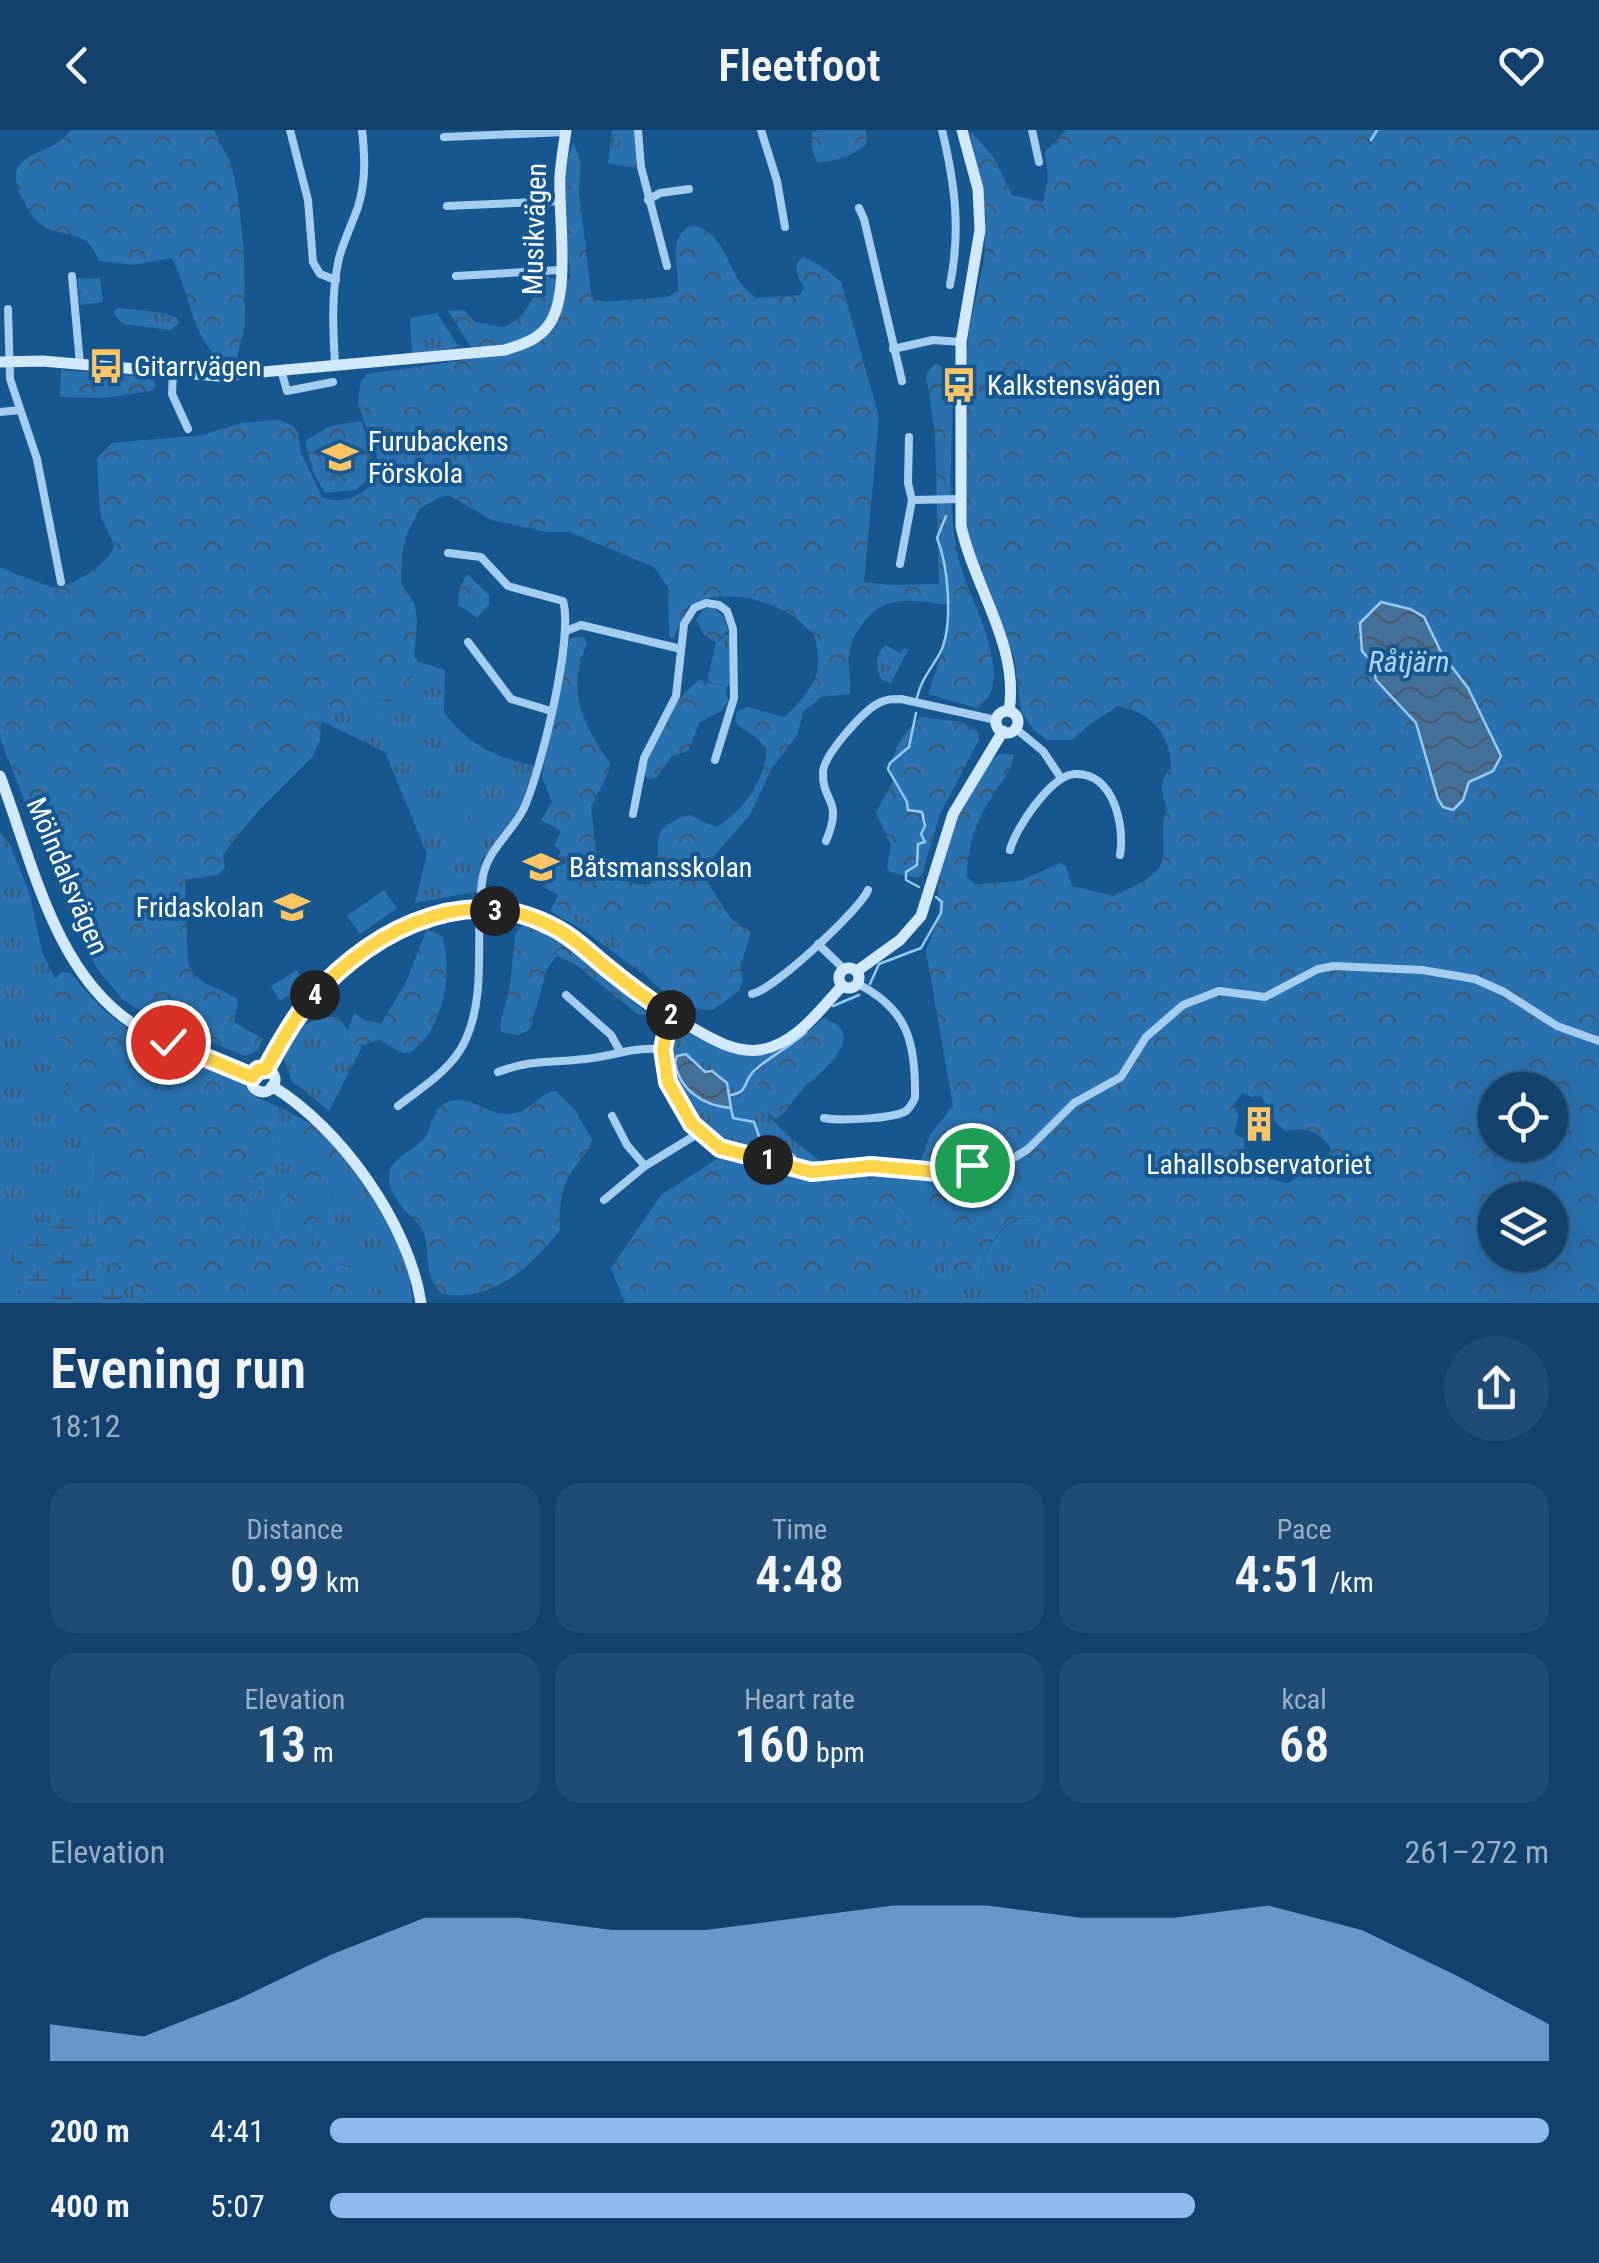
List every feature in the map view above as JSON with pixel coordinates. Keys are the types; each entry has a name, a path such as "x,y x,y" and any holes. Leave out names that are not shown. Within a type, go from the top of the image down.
{"street":[{"path":"290,130 308,200 314,262 320,274 336,280"},
{"path":"341,365 332,328 336,280 363,181 362,130"},
{"path":"638,130 648,200 668,266"},
{"path":"761,130 777,181 785,227"},
{"path":"942,130 952,177 958,240 950,285"},
{"path":"266,1069 302,1010 323,986 402,927 426,916 480,909 527,916 563,932 675,1018 730,1046 760,1050 795,1035 842,986 839,976 853,975 900,940 921,916 953,814 1005,726 1016,717 1008,711 1011,679 1006,655 966,551 960,499 962,342 980,230 978,190 962,130"},
{"path":"1032,130 1039,162"},
{"path":"444,137 566,131"},
{"name":"Musikvägen","path":"4,362 219,376 504,350 535,339 556,310 566,131"},
{"path":"648,200 660,193 689,189"},
{"path":"448,206 560,200"},
{"path":"859,208 902,381"},
{"path":"456,276 560,270"},
{"path":"72,276 80,364"},
{"path":"8,309 4,362 38,460 61,582"},
{"path":"893,350 933,340 962,342"},
{"path":"280,370 287,390 333,382"},
{"path":"173,374 172,394 188,429"},
{"path":"0,412 20,410"},
{"path":"900,564 912,500 908,483 909,437"},
{"path":"912,500 960,499"},
{"path":"398,1106 442,1072 465,1042 475,1008 486,864 526,802 551,711 566,632 564,604 559,598 508,586 481,557 448,553"},
{"path":"633,814 644,758 676,696 684,624 694,608 712,603 727,611 733,630 734,698 715,760"},
{"path":"566,632 581,624 680,649"},
{"path":"468,642 511,699 551,711"},
{"path":"826,842 834,822 834,809 824,783 825,762 838,741 874,706 892,699 1005,726 1042,751 1061,778"},
{"path":"1010,850 1017,832 1061,778 1082,774 1105,789 1118,815 1120,855"},
{"name":"Mölndalsvägen","path":"0,776 54,920 69,954 90,985 110,1006 147,1032 252,1077"},
{"path":"752,994 768,988 818,944 863,903 868,890"},
{"path":"818,944 900,1015 916,1098 906,1111 896,1114 824,1118"},
{"path":"675,1018 667,1030 663,1049 668,1082 698,1133 729,1152 812,1172 871,1166 938,1172 972,1165 999,1167 1028,1148 1074,1103 1121,1077 1146,1037 1183,1005 1220,990 1265,997 1318,969 1334,966 1422,970 1475,979 1504,992 1557,1026 1599,1041"},
{"path":"566,995 611,1035 620,1051"},
{"path":"498,1072 532,1062 663,1049"},
{"path":"266,1069 274,1076 272,1086 259,1091 254,1088 252,1077 258,1070 266,1069"},
{"path":"272,1086 320,1122 385,1209 406,1246 422,1303"},
{"path":"612,1116 627,1145 645,1166"},
{"path":"604,1200 645,1166 698,1133"}],"green space":[{"path":"70,130 214,130 231,164 244,253 245,326 235,365 223,364 204,340 172,258 134,265 99,261 87,242 45,227 32,215 20,194 17,169 32,155 63,139"},
{"path":"612,130 636,130 636,168 608,163"},
{"path":"866,130 867,143 844,157 817,162 812,132"},
{"path":"1066,130 1599,130 1599,1303 1042,1303 1035,1282 1050,1238 1039,1223 1015,1219 1004,1227 987,1252 979,1281 971,1290 955,1289 949,1278 941,1232 908,1207 898,1211 916,1235 899,1262 899,1303 625,1303 611,1268 661,1195 722,1156 819,1177 873,1171 915,1176 930,1135 953,1106 926,951 939,915 938,886 946,849 957,818 990,761 999,754 1014,754 973,836 967,878 976,884 1020,881 1060,863 1066,866 1072,886 1113,896 1147,879 1161,864 1167,808 1162,787 1171,768 1163,735 1140,714 1118,706 1072,740 1047,740 1033,729 1021,711 1014,656 987,593 967,530 965,365 984,261 986,215 970,131 994,158 1012,195 1043,202 1048,177 1045,152","holes":["1381,602 1424,617 1442,654 1468,688 1501,756 1493,770 1470,782 1463,800 1453,810 1433,781 1416,723 1376,679 1361,642 1360,623","1242,1093 1261,1096 1285,1131 1305,1130 1322,1138 1331,1149 1320,1173 1299,1176 1288,1183 1262,1173 1243,1152 1246,1140 1234,1133 1239,1116 1233,1106"]},
{"path":"574,143 581,163 579,192 595,300 667,297 678,291 676,245 684,230 693,225 715,239 738,279 757,298 800,295 804,287 796,267 803,257 841,282 879,417 864,582 939,584 935,434 926,374 935,364 951,370 954,530 960,564 993,661 989,696 977,708 928,694 947,639 950,605 902,601 871,614 851,646 850,694 821,697 803,712 798,733 771,770 751,813 703,869 730,918 751,932 740,967 743,980 739,991 713,1010 695,1007 677,1000 644,974 597,906 588,920 554,903 558,895 543,887 561,851 554,846 561,831 541,820 552,802 542,777 570,638 583,637 587,642 579,670 578,698 591,732 610,763 591,807 597,860 621,878 650,884 656,873 659,836 664,828 689,815 716,827 751,794 767,749 736,724 736,712 748,707 784,717 814,681 818,661 814,635 772,605 720,596 688,606 673,639 669,637 668,587 654,567 569,532 547,532 492,520 450,496 440,497 420,508 402,553 401,583 415,605 414,657 419,662 402,697 386,702 350,693 345,711 319,703 309,715 321,721 320,740 313,756 258,811 223,854 225,868 217,875 185,883 188,962 197,977 238,1000 234,1022 263,1039 257,1051 245,1056 152,1019 122,999 98,970 74,927 45,841 29,812 0,738 0,567 60,587 79,579 106,559 114,545 100,514 97,458 112,443 203,435 241,423 279,420 298,433 301,453 322,497 342,500 361,493 377,474 378,463 359,405 361,381 367,374 478,358 448,311 464,310 475,322 503,327 518,319 528,307 536,275 544,272 550,278 570,278 565,188"},
{"path":"100,278 103,302 80,305 77,279"},
{"path":"119,308 165,313 179,323 171,330 123,324 114,314"},
{"path":"437,313 459,347 412,355 410,318"},
{"path":"61,370 146,377 155,386 151,391 104,398 60,397"},
{"name":"Furubackens Förskola","path":"362,421 375,473 356,490 325,493 314,474 305,441 330,426"},
{"path":"467,574 489,595 489,605 478,618 458,605 459,589"},
{"path":"713,608 723,616 728,630 716,643 704,635 696,619 704,609"},
{"path":"726,634 731,683 726,687 707,681 716,643"},
{"path":"885,645 900,653 904,648 908,650 891,683 882,680 877,666"},
{"path":"419,662 445,670 444,712 462,733 495,754 534,766 517,815 481,861 479,891 415,903 427,854 385,752 309,715 319,703 381,720 386,702 402,697"},
{"path":"700,680 726,687 728,701 721,711 700,722 688,751 672,756 657,777 647,779 643,772 665,721"},
{"path":"350,693 386,702 382,720 345,711"},
{"path":"921,717 962,722 978,732 979,740 940,814 918,878 889,872 891,845 876,813 893,781 892,764 898,746"},
{"path":"461,802 478,839 447,852 431,815"},
{"path":"0,832 10,845 30,895 42,952 55,979 68,1102 95,1148 97,1233 120,1278 144,1303 24,1303 0,1264"},
{"path":"384,890 397,908 360,934 347,916"},
{"path":"554,903 588,920 596,905 616,940 643,974 550,911"},
{"path":"525,922 575,951 649,1014 639,1015 575,964 557,956 547,969 530,1029 519,1035 502,1032 515,935"},
{"path":"427,929 442,936 447,966 443,999 431,1030 411,1052 403,1053 379,1040 353,1044 348,1030 354,1013 381,1024 405,984"},
{"path":"297,970 306,985 280,1001 271,986"},
{"path":"61,972 70,973 103,1010 136,1035 244,1085 254,1096 281,1108 273,1157 244,1212 251,1247 257,1251 267,1248 277,1210 307,1169 299,1134 308,1122 329,1139 350,1166 315,1224 312,1246 322,1260 356,1272 383,1303 144,1303 120,1278 97,1233 95,1148 68,1102 55,994 55,979"},
{"path":"324,1017 337,1017 348,1030 349,1041 362,1047 329,1111 292,1081 282,1055 297,1028"},
{"path":"824,1018 838,1025 843,1044 775,1119 759,1095 763,1068"},
{"path":"679,1029 699,1038 784,1053 763,1068 765,1108 784,1132 829,1167 737,1150 703,1129 690,1115 673,1082 669,1047 674,1031"},
{"path":"556,1091 575,1110 592,1140 565,1186 560,1230 509,1279 477,1293 442,1294 431,1278 422,1229 393,1193 389,1177 393,1164 424,1138 438,1109 448,1101 465,1101 507,1114 521,1111"},
{"path":"281,1108 308,1122 300,1134 307,1171 277,1210 267,1249 257,1251 251,1247 244,1212 273,1157"},
{"path":"350,1166 382,1211 406,1255 413,1303 383,1303 368,1291 356,1272 322,1260 312,1246 315,1224"},
{"path":"908,1207 941,1231 949,1278 979,1282 987,1253 1004,1228 1027,1218 1039,1224 1050,1238 1035,1282 1042,1303 899,1303 899,1262 916,1235 898,1210"},
{"path":"87,1216 91,1241 101,1263 131,1303 37,1303 0,1241 6,1235 60,1219"},
{"path":"0,1264 24,1303 0,1303"}],"water":[{"name":"Råtjärn","path":"1381,602 1424,617 1442,654 1468,688 1501,756 1493,771 1469,782 1463,800 1453,810 1443,807 1438,799 1416,723 1376,680 1373,664 1362,651 1360,623"},
{"path":"686,1054 705,1072 712,1071 727,1083 731,1108 702,1100 687,1088 675,1062 677,1056"}],"waterway":[{"path":"1371,140 1377,130"},
{"path":"917,698 945,637 948,593 937,538 946,516"},
{"path":"916,713 909,747 888,769 908,810 922,812 925,826 921,834 925,842 918,844 917,865 906,872 906,880 919,887"},
{"path":"870,984 879,964 921,948 941,913 942,902 936,897"},
{"path":"833,1006 859,995"},
{"path":"731,1095 743,1090 756,1069 806,1032"},
{"path":"731,1108 733,1118 754,1122 760,1139 795,1157"}],"place":[{"name":"Gitarrvägen","path":"106,366"},
{"name":"Kalkstensvägen","path":"959,385"},
{"name":"Furubackens Förskola","path":"340,457"},
{"name":"Båtsmansskolan","path":"541,867"},
{"name":"Fridaskolan","path":"292,907"},
{"name":"Lahallsobservatoriet","path":"1259,1124"}],"route":[{"path":"168,1042 252,1077 254,1072 266,1069 302,1010 323,986 396,930 426,916 459,910 514,913 563,932 675,1018 667,1030 663,1049 668,1082 698,1133 720,1148 805,1172 871,1166 938,1172 972,1165"}]}
